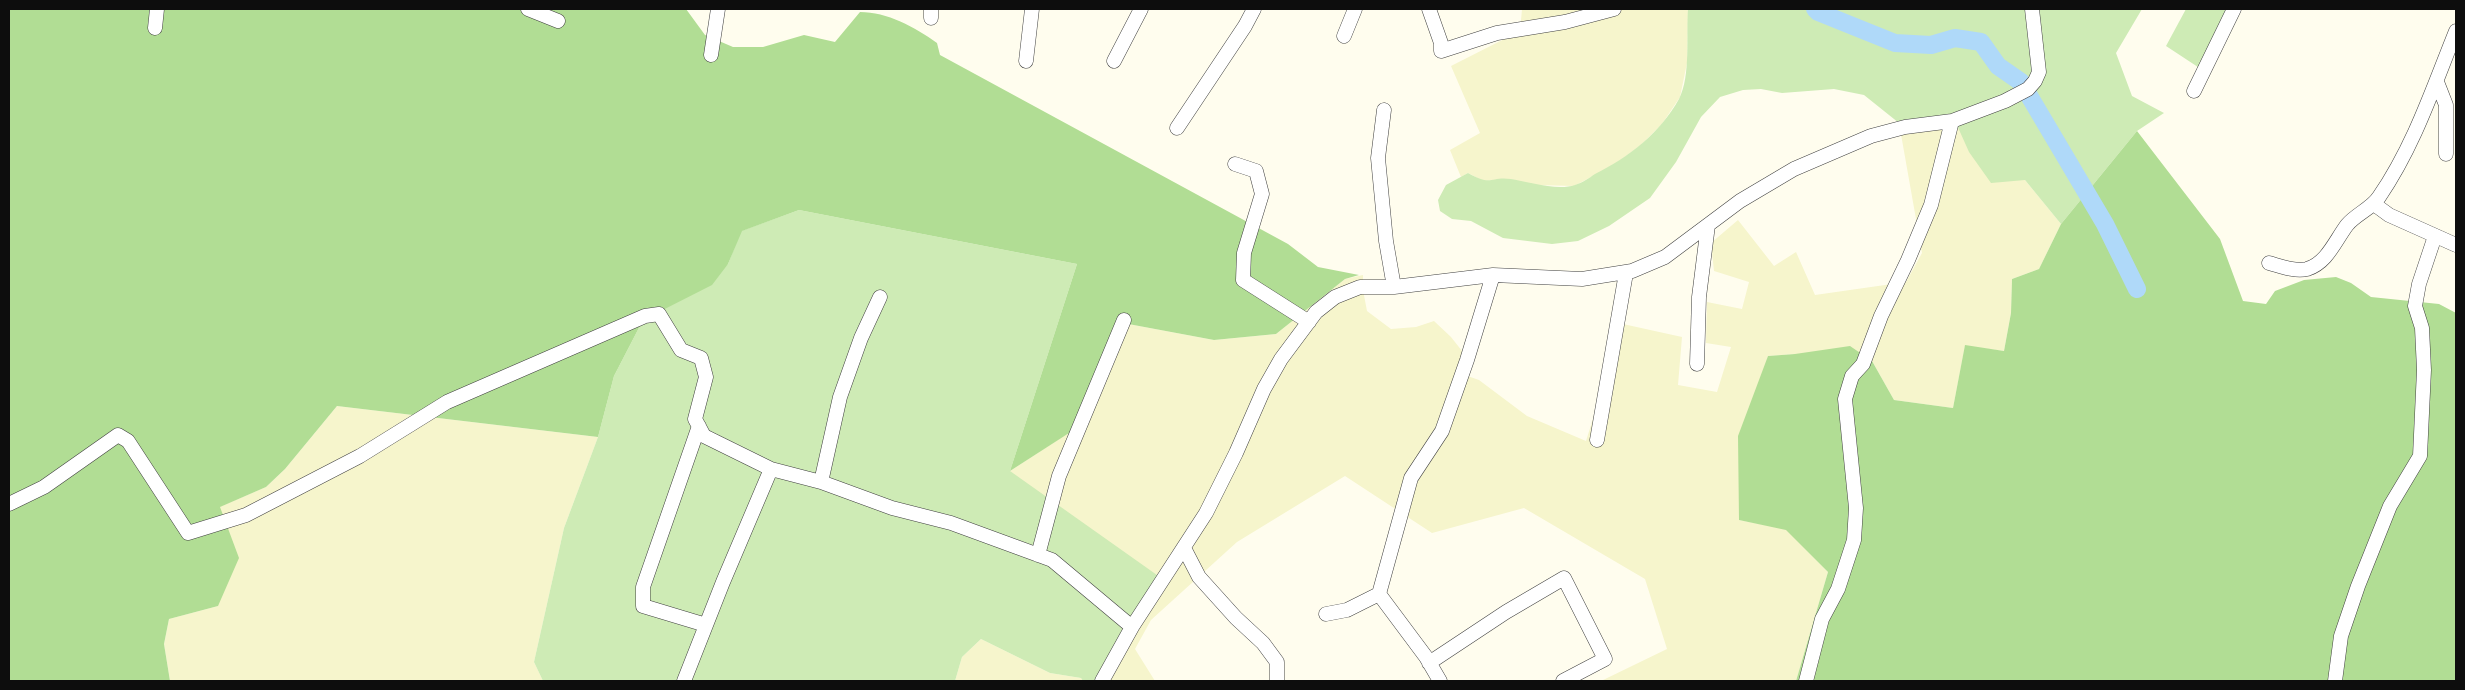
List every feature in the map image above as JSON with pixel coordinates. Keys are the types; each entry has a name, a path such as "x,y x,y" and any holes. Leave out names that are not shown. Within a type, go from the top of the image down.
{"street":[{"path":"155,28 157,9"},
{"path":"528,9 558,21"},
{"path":"712,55 718,9"},
{"path":"1026,61 1032,9"},
{"path":"1114,61 1141,9"},
{"path":"1178,128 1254,9"},
{"path":"1344,36 1355,9"},
{"path":"1429,9 1441,43 1441,51 1497,33 1565,22 1614,9"},
{"path":"1102,681 1132,628 1206,513 1272,374 1300,331 1310,322 1316,312 1335,297 1360,287 1394,286 1493,275 1582,279 1626,273 1650,265 1665,257 1740,201 1774,179 1838,149 1871,136 1905,126 1952,120 2005,101 2028,89 2035,81 2039,72 2032,9"},
{"path":"2194,91 2234,9"},
{"path":"2269,263 2305,270 2315,265 2324,259 2352,220 2374,204 2400,163 2437,82 2456,31"},
{"path":"2437,82 2446,105 2446,154"},
{"path":"1384,110 1378,158 1386,241 1394,286"},
{"path":"1806,681 1822,619 1838,589 1854,540 1856,508 1845,399 1852,376 1863,364 1881,316 1908,260 1931,205 1952,120"},
{"path":"1235,164 1256,171 1262,194 1244,253 1243,280 1310,322"},
{"path":"2374,204 2389,216 2417,226 2456,245"},
{"path":"1697,364 1699,297 1708,225"},
{"path":"2335,681 2341,636 2358,586 2390,506 2420,456 2424,370 2422,328 2415,306 2419,284 2435,236"},
{"path":"1597,440 1626,273"},
{"path":"1326,614 1348,610 1379,594 1411,478 1442,431 1467,360 1493,275"},
{"path":"821,482 840,397 861,338 880,297"},
{"path":"9,504 44,487 118,435 128,441 188,533 246,515 360,456 447,402 645,316 659,314 681,350 701,358 706,377 694,419 704,436 771,469 821,482 892,508 952,523 1052,560 1132,628"},
{"path":"1038,555 1059,476 1124,320"},
{"path":"699,426 643,587 643,606 706,625"},
{"path":"684,681 771,469"},
{"path":"1184,548 1199,577 1236,618 1264,643 1277,662 1277,681"},
{"path":"1429,663 1506,612 1564,578 1605,659 1563,681"},
{"path":"1379,594 1440,681"}],"green space":[{"path":"9,9 686,9 705,35 733,47 763,47 804,35 835,42 860,12 870,13 910,26 937,43 940,55 1288,244 1318,267 1359,275 1345,279 1276,334 1214,340 1123,323 1083,424 1010,471 1077,264 799,210 742,231 728,264 712,285 643,320 614,376 598,437 337,406 285,469 266,487 220,507 239,558 218,606 169,619 164,644 170,681 9,681"},
{"path":"1522,9 1688,9 1687,63 1680,97 1662,124 1641,145 1614,165 1574,186 1536,185 1509,179 1483,181 1468,173 1461,177 1450,150 1480,133 1451,66 1520,31"},
{"path":"1688,9 2142,9 2116,53 2132,96 2164,113 2137,131 2061,224 2025,180 1991,183 1969,152 1952,114 1899,123 1864,95 1834,89 1782,93 1761,89 1743,90 1720,97 1701,117 1676,162 1650,198 1609,226 1578,241 1552,244 1503,238 1471,221 1452,219 1440,211 1438,200 1446,185 1468,173 1487,180 1504,178 1552,187 1568,187 1580,183 1632,152 1663,123 1683,90 1687,67"},
{"path":"2186,9 2234,9 2204,71 2166,46"},
{"path":"1952,114 2025,180 2061,224 2039,269 2012,279 2011,313 2004,351 1965,346 1953,408 1894,400 1872,361 1795,354 1768,356 1739,520 1786,529 1828,572 1796,681 1601,681 1667,649 1645,579 1524,508 1432,533 1345,476 1237,542 1151,620 1135,649 1155,681 1095,681 1010,471 1082,424 1123,323 1214,340 1276,334 1345,279 1363,275 1363,290 1367,311 1391,329 1416,327 1434,321 1451,337 1466,356 1459,373 1479,380 1527,416 1586,441 1623,324 1682,337 1678,385 1717,392 1731,347 1706,343 1707,302 1742,309 1749,282 1714,271 1711,243 1738,220 1774,266 1796,252 1815,295 1906,282 1922,253 1899,123"},
{"path":"2137,131 2220,239 2243,301 2266,304 2275,291 2304,280 2336,277 2351,283 2371,297 2439,304 2456,313 2456,681 1796,681 1828,572 1786,530 1739,520 1738,436 1768,356 1850,346 1872,361 1894,400 1953,408 1965,345 2004,351 2011,313 2012,279 2039,269 2061,224"},
{"path":"799,210 1077,264 1010,471 1164,580 1095,681 1083,681 1081,678 1050,673 981,639 962,657 955,681 543,681 534,662 564,528 598,437 614,376 643,320 728,264 741,231"},
{"path":"337,406 598,437 564,528 534,662 543,681 170,681 164,644 169,619 218,606 219,507 266,487 285,469"},
{"path":"981,639 1050,673 1081,678 1083,681 955,681 962,657"}],"waterway":[{"path":"1815,9 1818,12 1895,43 1931,45 1955,38 1981,42 1998,66 2021,82 2105,224 2137,289"}]}
